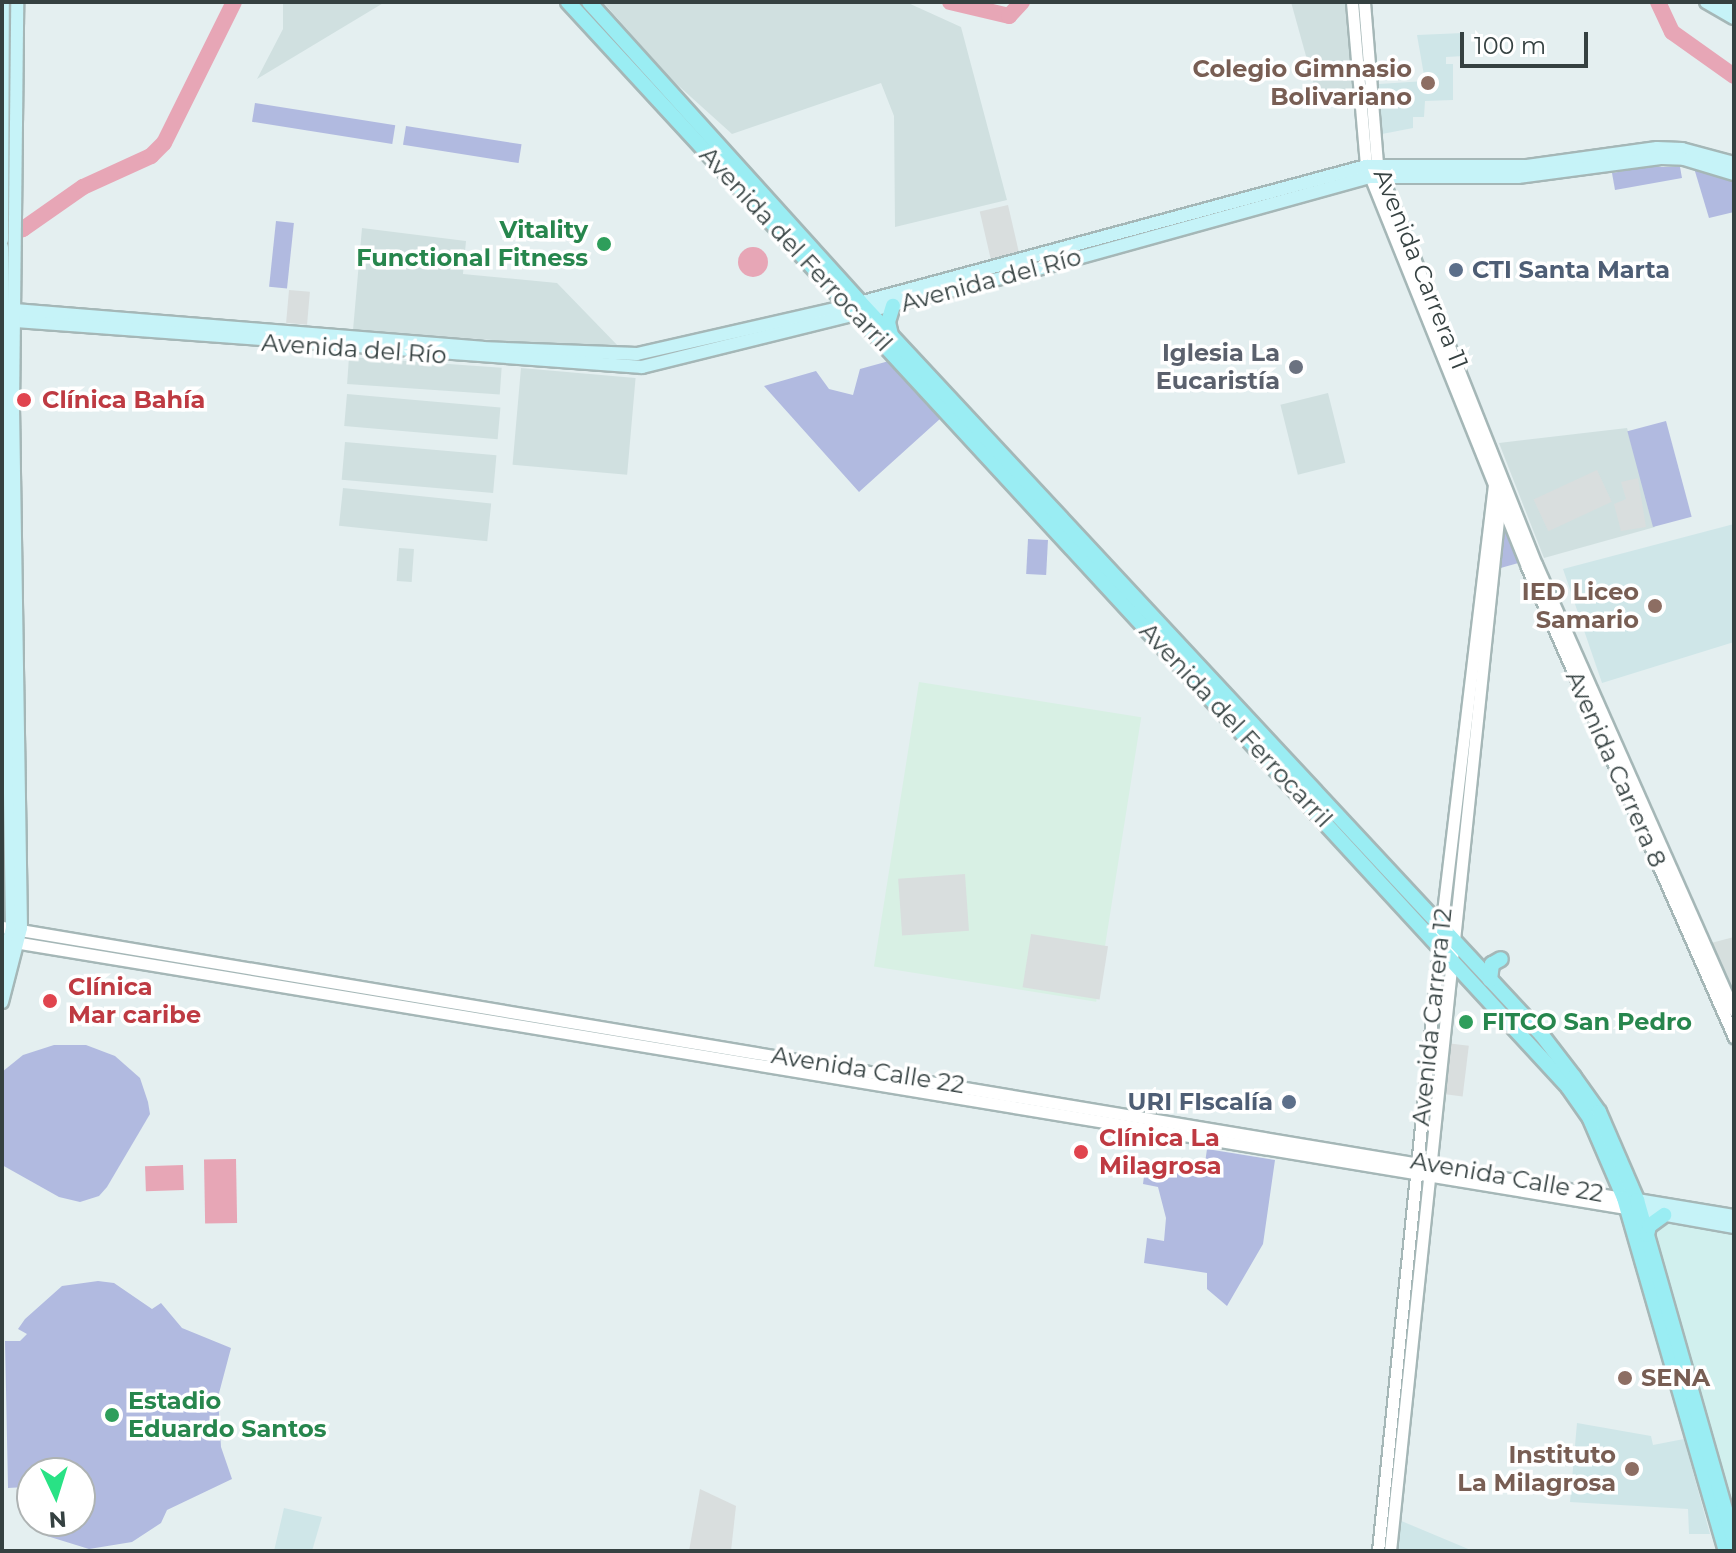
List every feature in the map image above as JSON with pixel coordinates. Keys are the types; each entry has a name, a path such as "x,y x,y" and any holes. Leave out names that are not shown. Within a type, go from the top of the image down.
{"main road":[{"path":"3,2 8,183"},
{"path":"2,1002 11,934 5,244 17,2"},
{"name":"Avenida del Ferrocarril","path":"568,2 859,309 1446,946 1490,980 1541,1034 1599,1112 1632,1204 1726,1551"},
{"name":"Avenida del Ferrocarril","path":"589,2 859,309 892,336 1441,929 1451,960 1568,1087 1590,1119 1647,1236 1734,1541"},
{"path":"1706,2 1734,18"},
{"path":"1726,2 1734,8"},
{"name":"Avenida del Río","path":"6,315 595,354 652,353 859,309 1373,171 1527,166 1657,148 1682,149 1734,163"},
{"name":"Avenida del Río","path":"859,309 893,306 1373,171 1518,177 1661,158 1684,159 1734,174"},
{"path":"892,336 888,322 893,306"},
{"path":"2,968 11,934"},
{"path":"1490,980 1492,964 1501,959"},
{"name":"Avenida Calle 22","path":"1632,1204 1664,1215 1734,1227"},
{"name":"Avenida Calle 22","path":"1632,1204 1734,1216"},
{"path":"1647,1236 1649,1226 1664,1215"}],"street":[{"name":"Avenida Carrera 11","path":"1352,2 1373,171 1497,481"},
{"name":"Avenida Carrera 11","path":"1364,2 1373,171"},
{"name":"Avenida Carrera 12","path":"1378,1551 1500,499 1497,481"},
{"name":"Avenida Carrera 12","path":"1441,929 1497,481"},
{"name":"Avenida Carrera 8","path":"1497,481 1734,1010"},
{"name":"Avenida Carrera 8","path":"1500,499 1734,1037"},
{"name":"Avenida Calle 22","path":"11,934 1632,1204"},
{"name":"Avenida Carrera 12","path":"1390,1551 1422,1168 1451,960"}],"shaded area":[{"path":"283,2 385,2 257,79 283,29"},
{"path":"603,2 906,2 961,27 1007,200 895,227 894,116 881,83 732,134 671,79"},
{"path":"1291,2 1345,2 1353,89 1316,92"},
{"name":"Colegio Gimnasio Bolivariano","path":"1463,33 1464,56 1446,57 1446,64 1453,64 1453,100 1425,101 1424,117 1413,117 1413,128 1382,134 1379,84 1425,81 1417,35"},
{"path":"255,103 395,125 392,144 252,122"},
{"path":"406,126 522,144 519,163 403,145"},
{"path":"1647,167 1680,167 1682,178 1615,190 1612,173"},
{"path":"1694,168 1734,178 1734,212 1709,218"},
{"path":"1008,205 1020,256 991,262 980,212"},
{"path":"276,221 294,223 287,289 269,287"},
{"path":"362,228 466,241 463,274 557,283 621,349 353,330"},
{"path":"753,247 764,251 768,262 764,273 753,277 742,273 738,262 742,251"},
{"path":"289,290 310,292 307,325 286,323"},
{"path":"349,357 502,368 500,395 347,384"},
{"path":"889,361 941,418 859,492 764,386 816,371 829,389 853,395 860,369"},
{"path":"521,368 636,378 627,475 513,465"},
{"path":"1328,393 1345,463 1298,475 1280,405"},
{"path":"347,394 500,407 498,439 344,426"},
{"path":"1666,421 1692,517 1653,527 1627,431"},
{"path":"1627,428 1655,527 1544,558 1499,443"},
{"path":"345,442 496,455 493,493 342,480"},
{"path":"1597,470 1612,502 1548,531 1534,500"},
{"path":"1638,478 1646,527 1621,531 1614,504 1626,499 1621,482"},
{"path":"343,488 491,504 487,541 339,526"},
{"path":"1502,513 1522,562 1497,569"},
{"name":"IED Liceo Samario","path":"1734,524 1734,642 1602,683 1563,569"},
{"path":"1028,539 1048,540 1046,575 1026,574"},
{"path":"399,548 414,549 412,582 397,581"},
{"path":"919,682 1141,717 1096,1002 874,966"},
{"path":"965,874 969,931 902,936 898,879"},
{"path":"1031,934 1108,946 1100,1000 1023,987"},
{"path":"1734,937 1734,998 1711,943"},
{"path":"1446,1043 1469,1046 1463,1096 1440,1094"},
{"path":"54,1045 86,1045 115,1056 140,1078 150,1114 107,1187 99,1196 80,1202 59,1197 2,1165 2,1072 23,1055"},
{"path":"1207,1149 1275,1160 1263,1244 1227,1306 1207,1289 1207,1273 1144,1263 1147,1238 1164,1241 1166,1218 1158,1187 1143,1184 1146,1160 1205,1163"},
{"path":"236,1159 237,1223 205,1224 204,1160"},
{"path":"183,1165 184,1190 146,1191 145,1166"},
{"path":"1636,1200 1734,1214 1734,1543"},
{"name":"Estadio Eduardo Santos","path":"98,1281 114,1283 152,1309 161,1303 182,1328 231,1348 218,1397 221,1447 232,1479 167,1510 161,1523 132,1542 89,1549 50,1537 96,1537 96,1457 16,1457 16,1488 8,1488 5,1341 20,1341 27,1334 18,1329 25,1319 62,1286"},
{"name":"Instituto La Milagrosa","path":"1577,1423 1651,1436 1653,1445 1684,1439 1710,1534 1689,1534 1688,1509 1570,1502"},
{"path":"700,1489 736,1506 731,1551 689,1551"},
{"path":"284,1508 322,1517 312,1551 274,1551"},
{"path":"1399,1520 1473,1551 1396,1551"}],"waterway":[{"path":"2,235 23,229 83,187 151,156 164,143 234,2"},
{"path":"950,2 1009,16 1022,2"},
{"path":"1658,2 1672,32 1734,76"}],"place":[{"name":"Colegio Gimnasio Bolivariano","path":"1428,83"},
{"name":"Vitality Functional Fitness","path":"604,244"},
{"name":"CTI Santa Marta","path":"1456,270"},
{"name":"Iglesia La Eucaristía","path":"1296,367"},
{"name":"Clínica Bahía","path":"24,400"},
{"name":"IED Liceo Samario","path":"1655,606"},
{"name":"Clínica Mar caribe","path":"50,1001"},
{"name":"FITCO San Pedro","path":"1466,1022"},
{"name":"URI FIscalía","path":"1289,1102"},
{"name":"Clínica La Milagrosa","path":"1081,1152"},
{"name":"SENA","path":"1625,1378"},
{"name":"Estadio Eduardo Santos","path":"112,1415"},
{"name":"Instituto La Milagrosa","path":"1632,1469"}]}
